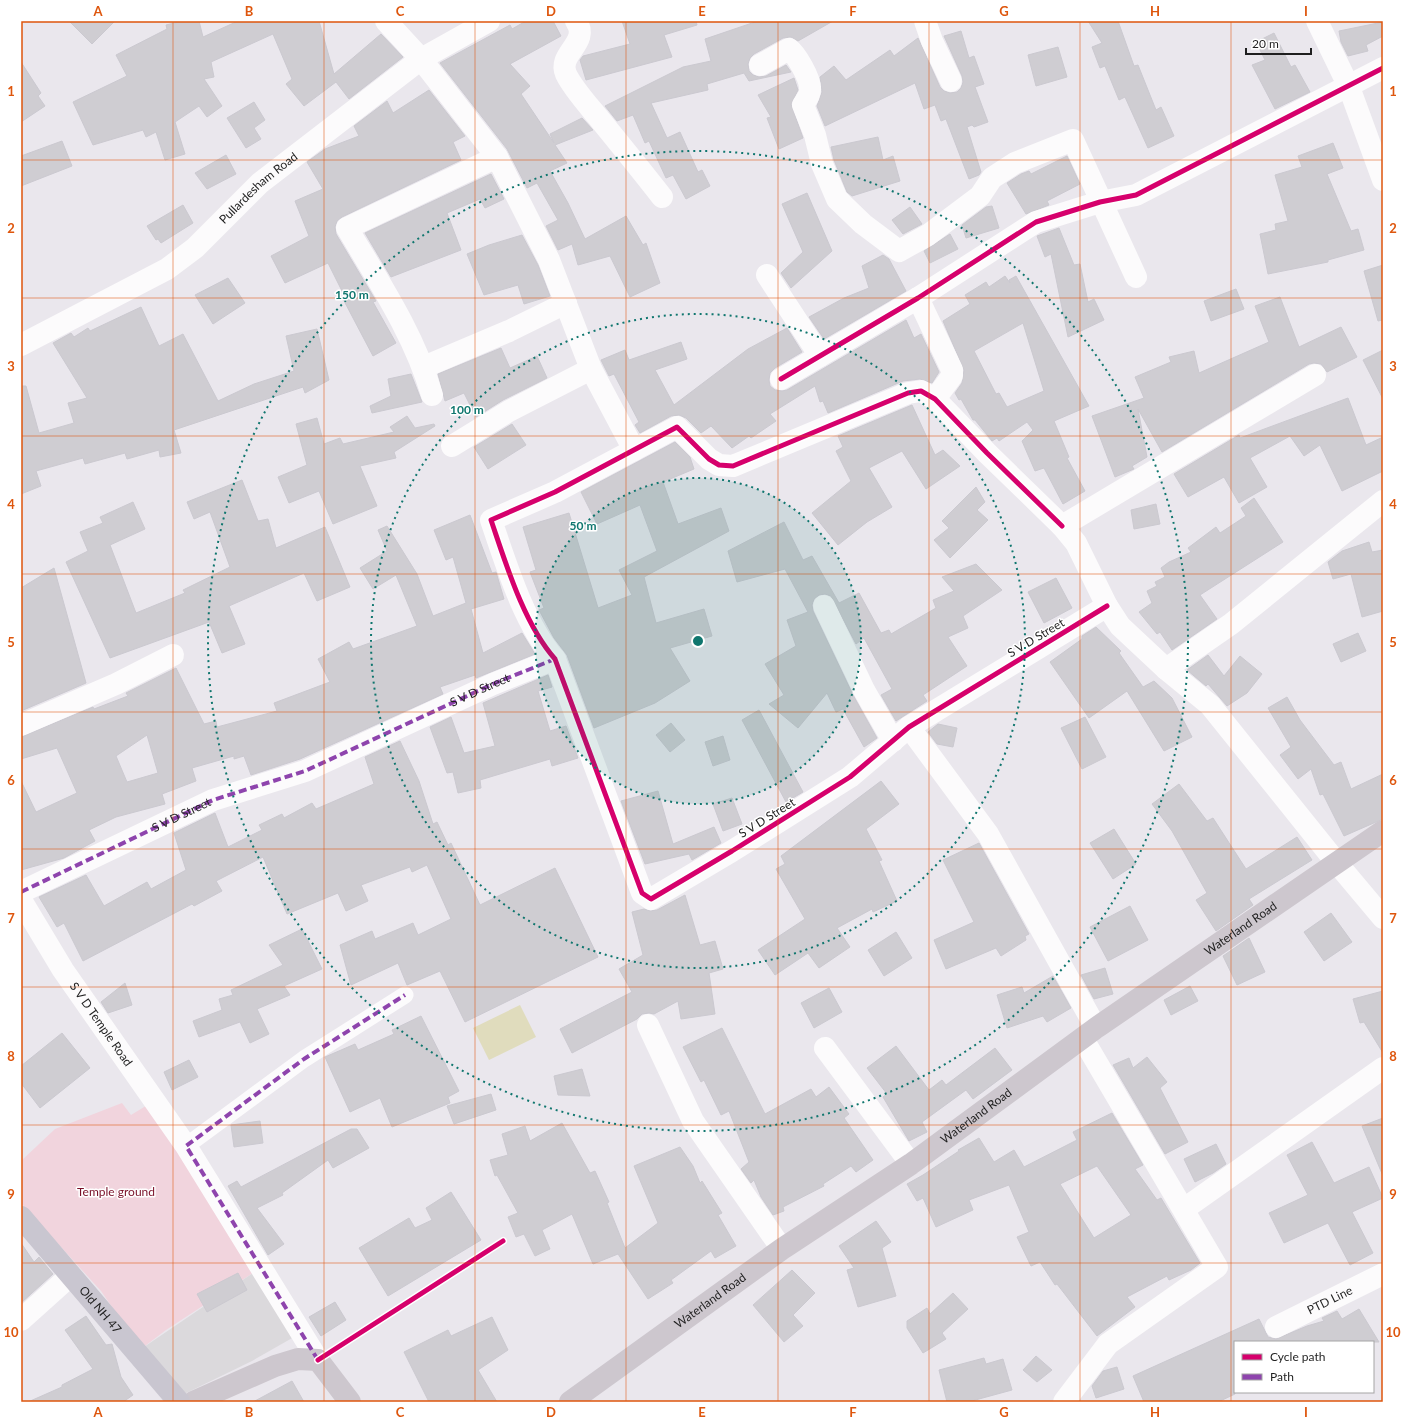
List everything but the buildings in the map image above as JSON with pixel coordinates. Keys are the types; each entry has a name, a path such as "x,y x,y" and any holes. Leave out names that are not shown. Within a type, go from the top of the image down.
{"main road":[{"name":"Waterland Road","path":"570,1402 782,1249 911,1164 1089,1034 1383,831"},
{"name":"Old NH 47","path":"21,1217 179,1402"},
{"path":"193,1402 275,1366 298,1359 318,1360 350,1402"}],"street":[{"path":"386,21 421,59 497,157 549,260 591,369 634,450"},
{"name":"Pullardesham Road","path":"21,345 167,269 195,248 260,183 421,59 489,21"},
{"path":"576,21 581,33 567,58 564,68 566,74 583,99 662,197"},
{"path":"925,21 932,41 951,81"},
{"path":"1316,21 1348,87 1383,180"},
{"path":"760,65 789,49 796,54 810,88 808,97 803,105 815,135 822,164 836,199 863,224 899,250 928,235 980,196 992,178 1009,167 1073,140 1100,202 1136,277"},
{"path":"781,379 918,298 1036,222 1100,202 1136,195 1383,68"},
{"path":"432,395 424,367 405,326 347,228 497,157"},
{"path":"767,275 820,356"},
{"path":"918,298 952,370 952,376 935,399"},
{"path":"424,367 509,331 566,303"},
{"path":"452,446 509,411 591,369"},
{"path":"1062,526 1315,375"},
{"path":"555,659 544,647 512,584 491,520 555,492 677,427 709,459 719,465 733,466 908,392 921,391 935,399 987,453 1062,526 1076,543 1107,606 1120,626 1166,669 1210,705 1383,918"},
{"path":"1166,669 1231,624 1383,501"},
{"path":"824,606 864,690 988,834 1089,1034 1217,1267 1108,1344 1064,1402"},
{"name":"S V D Street","path":"21,892 213,800 305,771 494,684 555,659 642,893 651,899 732,851 850,777 901,734 1107,606"},
{"path":"21,725 116,684 172,655"},
{"name":"S V D Temple Road","path":"21,900 63,970 186,1146 318,1360"},
{"path":"186,1146 304,1059 405,995"},
{"path":"648,1025 693,1121 782,1249"},
{"path":"825,1048 911,1164"},
{"path":"1184,1209 1383,1068"},
{"name":"PTD Line","path":"1276,1327 1383,1274"},
{"path":"21,1320 70,1276"}],"green space":[{"name":"Temple ground","path":"122,1103 131,1115 149,1104 265,1265 166,1330 141,1349 101,1291 21,1203 21,1161 55,1129"}],"shaded area":[{"path":"520,1005 536,1037 489,1060 473,1028"},
{"path":"265,1265 308,1329 252,1361 180,1396 141,1349"}],"marked path":[{"path":"21,892 213,800 305,771 493,684 555,659 556,660"},
{"path":"318,1360 186,1146 304,1059 405,995"}],"cycle path":[{"path":"781,379 918,298 1036,222 1100,202 1136,195 1383,68"},
{"path":"1062,526 987,453 935,399 921,391 908,393 733,466 719,465 709,459 677,427 555,492 491,520 525,611 534,629 555,659 642,893 651,899 732,851 850,777 909,727 1107,606"},
{"path":"318,1360 503,1241"}]}
